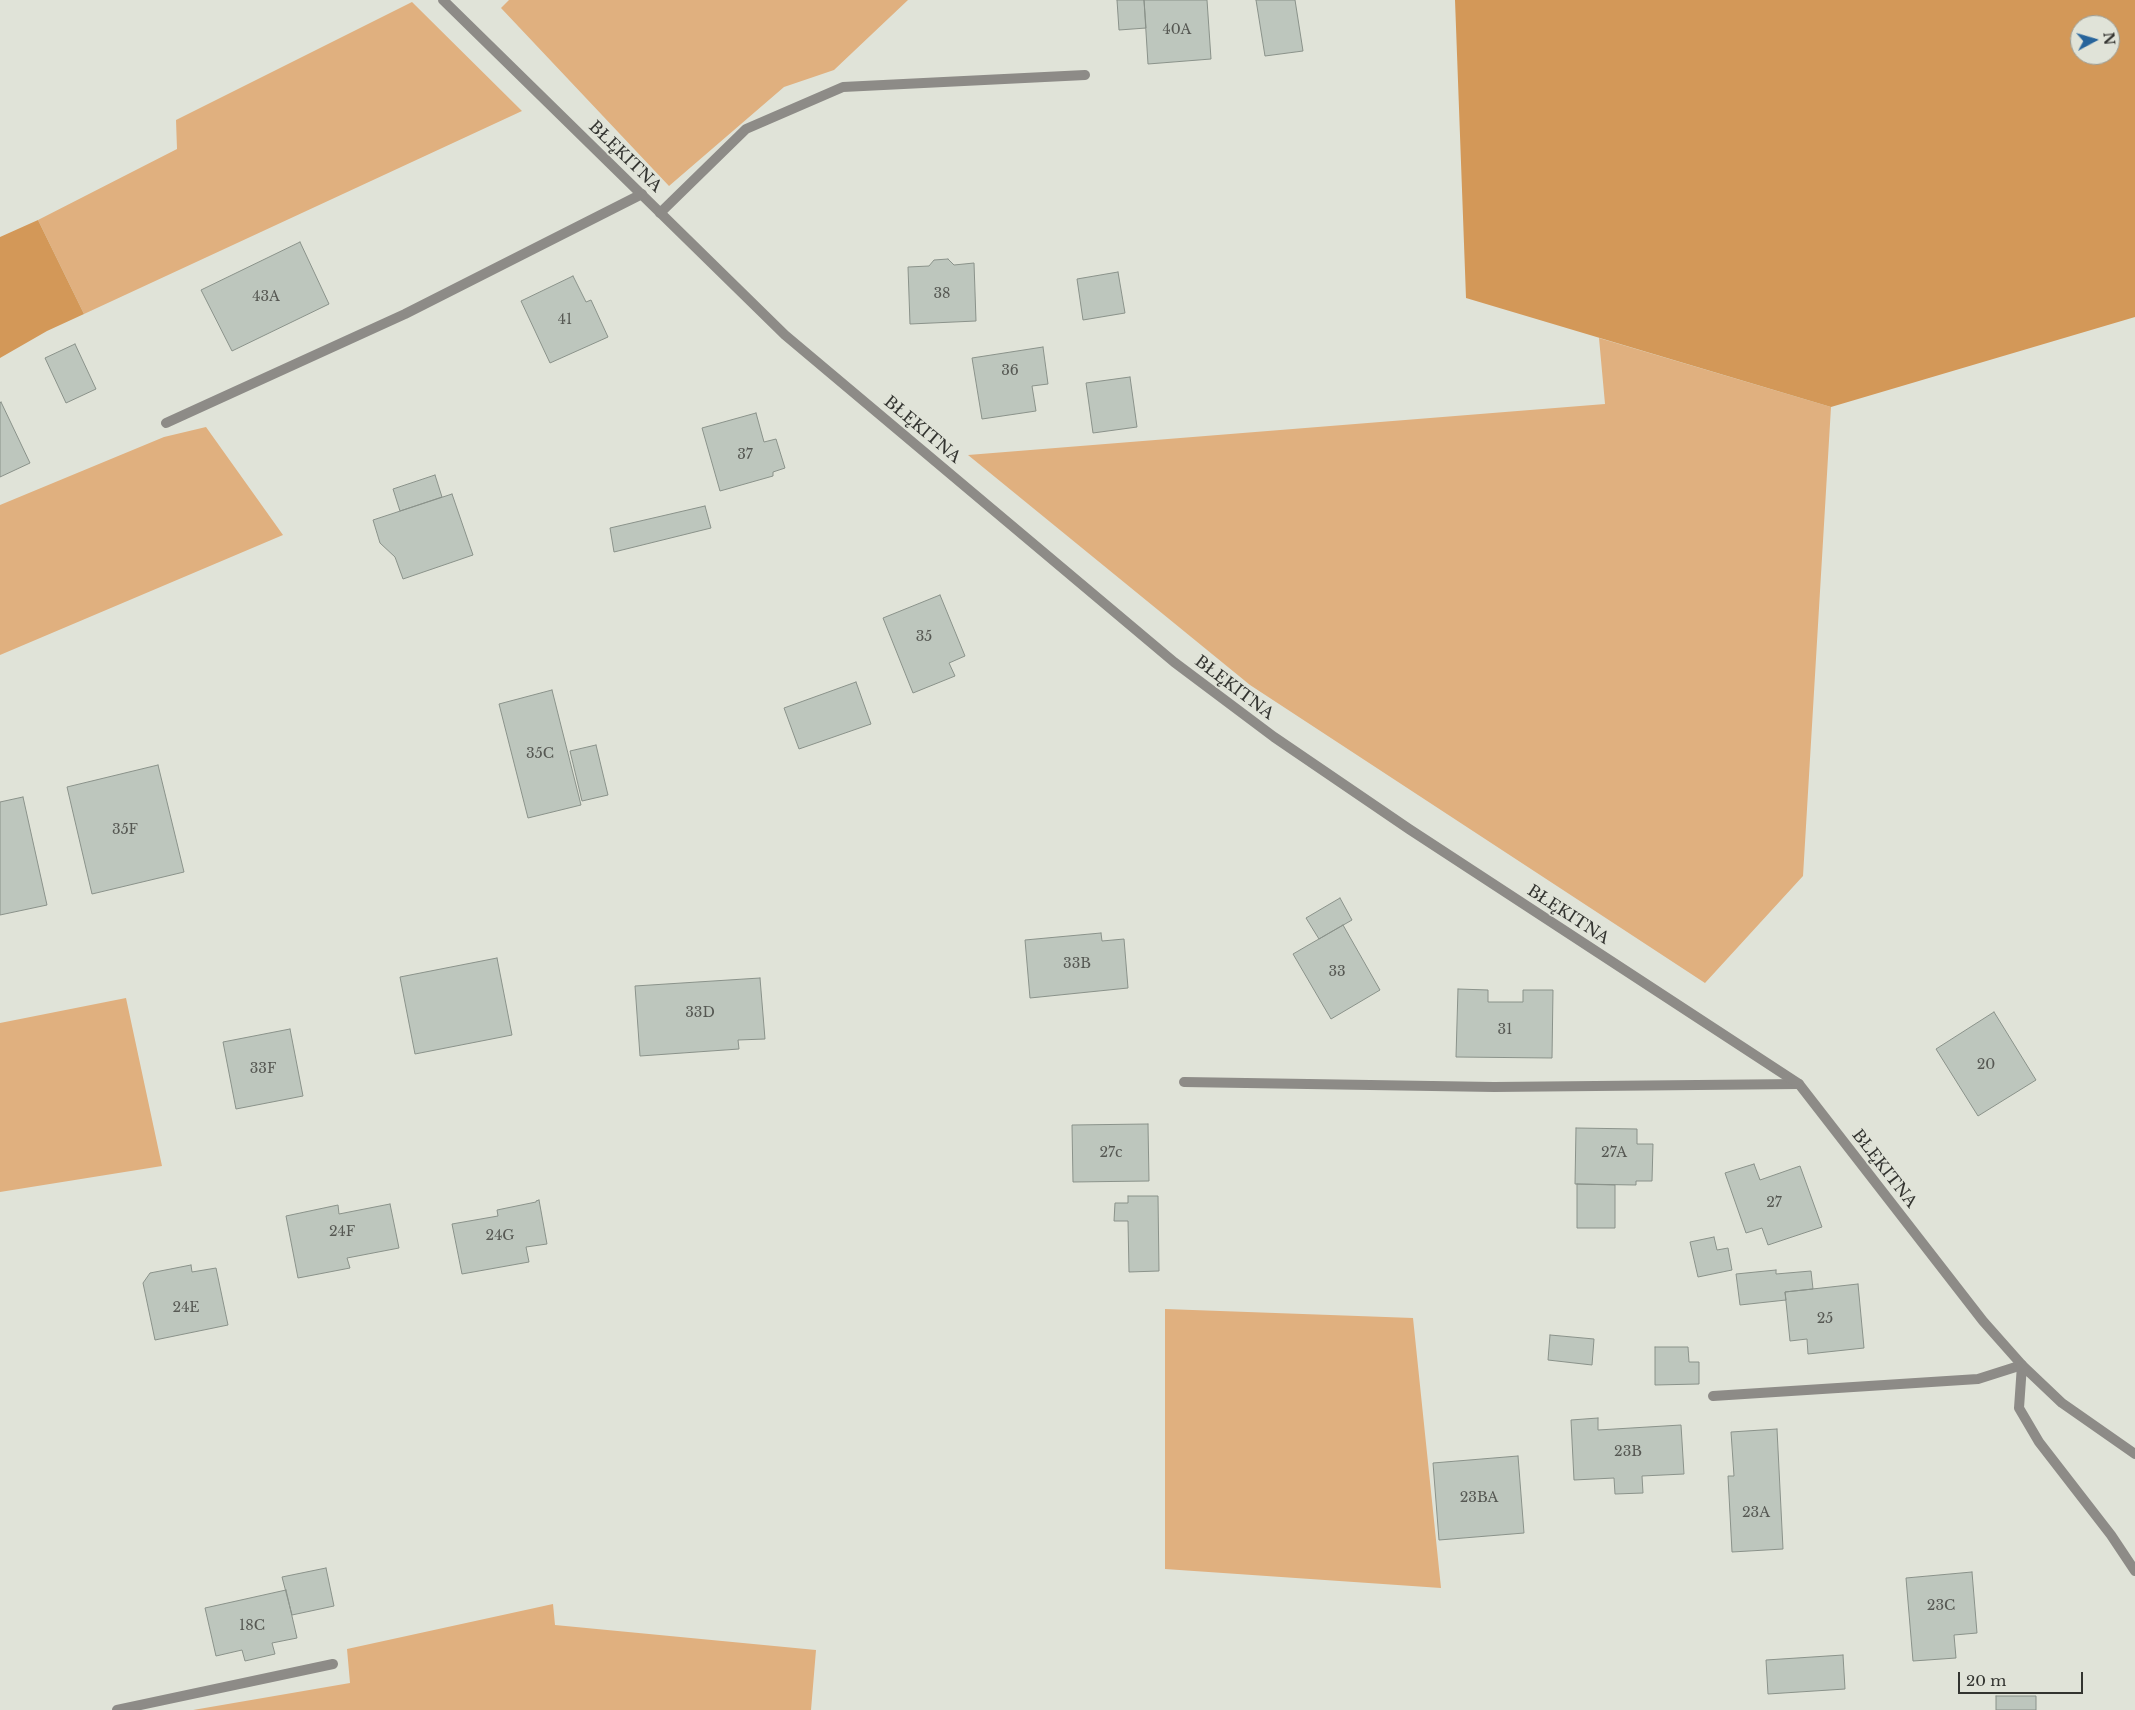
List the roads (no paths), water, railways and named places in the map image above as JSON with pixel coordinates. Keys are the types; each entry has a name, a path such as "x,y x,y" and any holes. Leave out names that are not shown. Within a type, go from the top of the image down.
{"street":[{"name":"BŁĘKITNA","path":"443,0 785,334 1174,662 1274,737 1409,829 1799,1084 1983,1321 2022,1365 2062,1403 2135,1454"},
{"path":"660,213 746,129 844,87 1085,75"},
{"path":"166,424 405,314 642,194"},
{"path":"1184,1082 1494,1087 1799,1084"},
{"path":"1713,1396 1978,1379 2022,1365 2020,1408 2039,1442 2111,1535 2135,1571"},
{"path":"117,1710 333,1664"}]}
